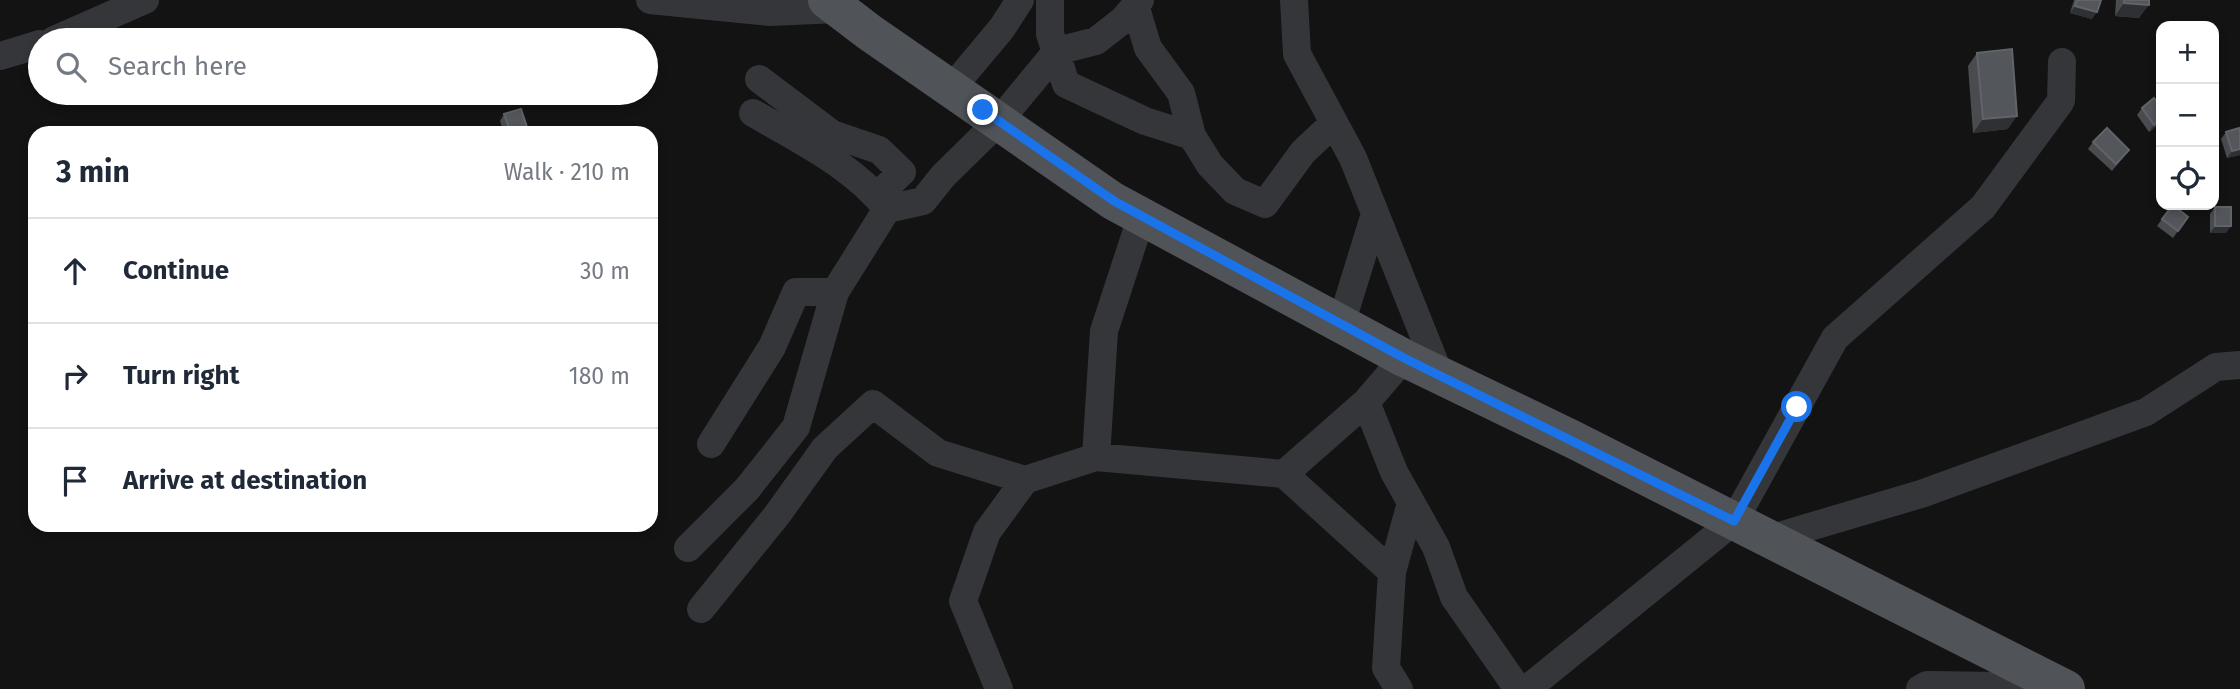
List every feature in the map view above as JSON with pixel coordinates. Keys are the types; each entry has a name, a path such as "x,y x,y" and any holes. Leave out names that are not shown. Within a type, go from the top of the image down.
{"main road":[{"path":"833,5 1114,201 1404,358 2066,689"}],"street":[{"path":"81,28 145,0"},
{"path":"650,0 770,12 833,5"},
{"path":"951,89 1002,28 1020,0"},
{"path":"1050,0 1050,34 1066,84 1145,121 1192,136"},
{"path":"1294,0 1297,54 1353,159 1440,376"},
{"path":"753,113 831,159 882,202 923,201 943,176 999,121 1057,51 1096,41 1123,20 1138,3"},
{"path":"1138,3 1148,48 1181,93 1192,136 1210,165 1234,191 1265,204 1303,152 1334,123"},
{"path":"0,56 28,48"},
{"path":"1527,689 1734,521 1835,338 1983,207 2061,101 2062,62"},
{"path":"688,548 747,489 796,427 835,292 882,202 902,172 879,150 832,134 759,79"},
{"path":"1341,324 1375,214"},
{"path":"1096,457 1104,331 1142,215"},
{"path":"710,444 772,348 796,292 835,292"},
{"path":"1283,474 1366,402 1404,358"},
{"path":"1769,539 1921,494 2146,412 2217,367 2240,365"},
{"path":"1366,402 1394,472 1436,548 1454,597 1518,689"},
{"path":"701,610 777,515 825,448 873,404 938,453 1025,480 1096,457 1283,474 1392,572"},
{"path":"796,427 825,448"},
{"path":"999,689 963,601 988,532 1025,480"},
{"path":"1399,689 1386,668 1392,572 1411,503"},
{"path":"1920,689 1927,685 1940,685 2026,689"}],"building":[{"path":"2077,0 2101,0 2097,12 2075,6"},
{"path":"2124,0 2149,0 2149,5 2124,3"},
{"path":"2012,49 2017,116 1983,119 1977,53"},
{"path":"2154,98 2156,101 2154,125 2142,108"},
{"path":"521,109 527,126 508,126 504,114"},
{"path":"2107,128 2129,150 2116,164 2093,142"},
{"path":"2239,128 2240,149 2232,151 2226,132"},
{"path":"2219,207 2231,207 2231,226 2215,226 2215,210 2219,210"},
{"path":"2169,210 2179,210 2188,217 2178,231 2162,219"}],"route":[{"path":"983,110 1114,201 1404,358 1734,521 1797,407"}]}
